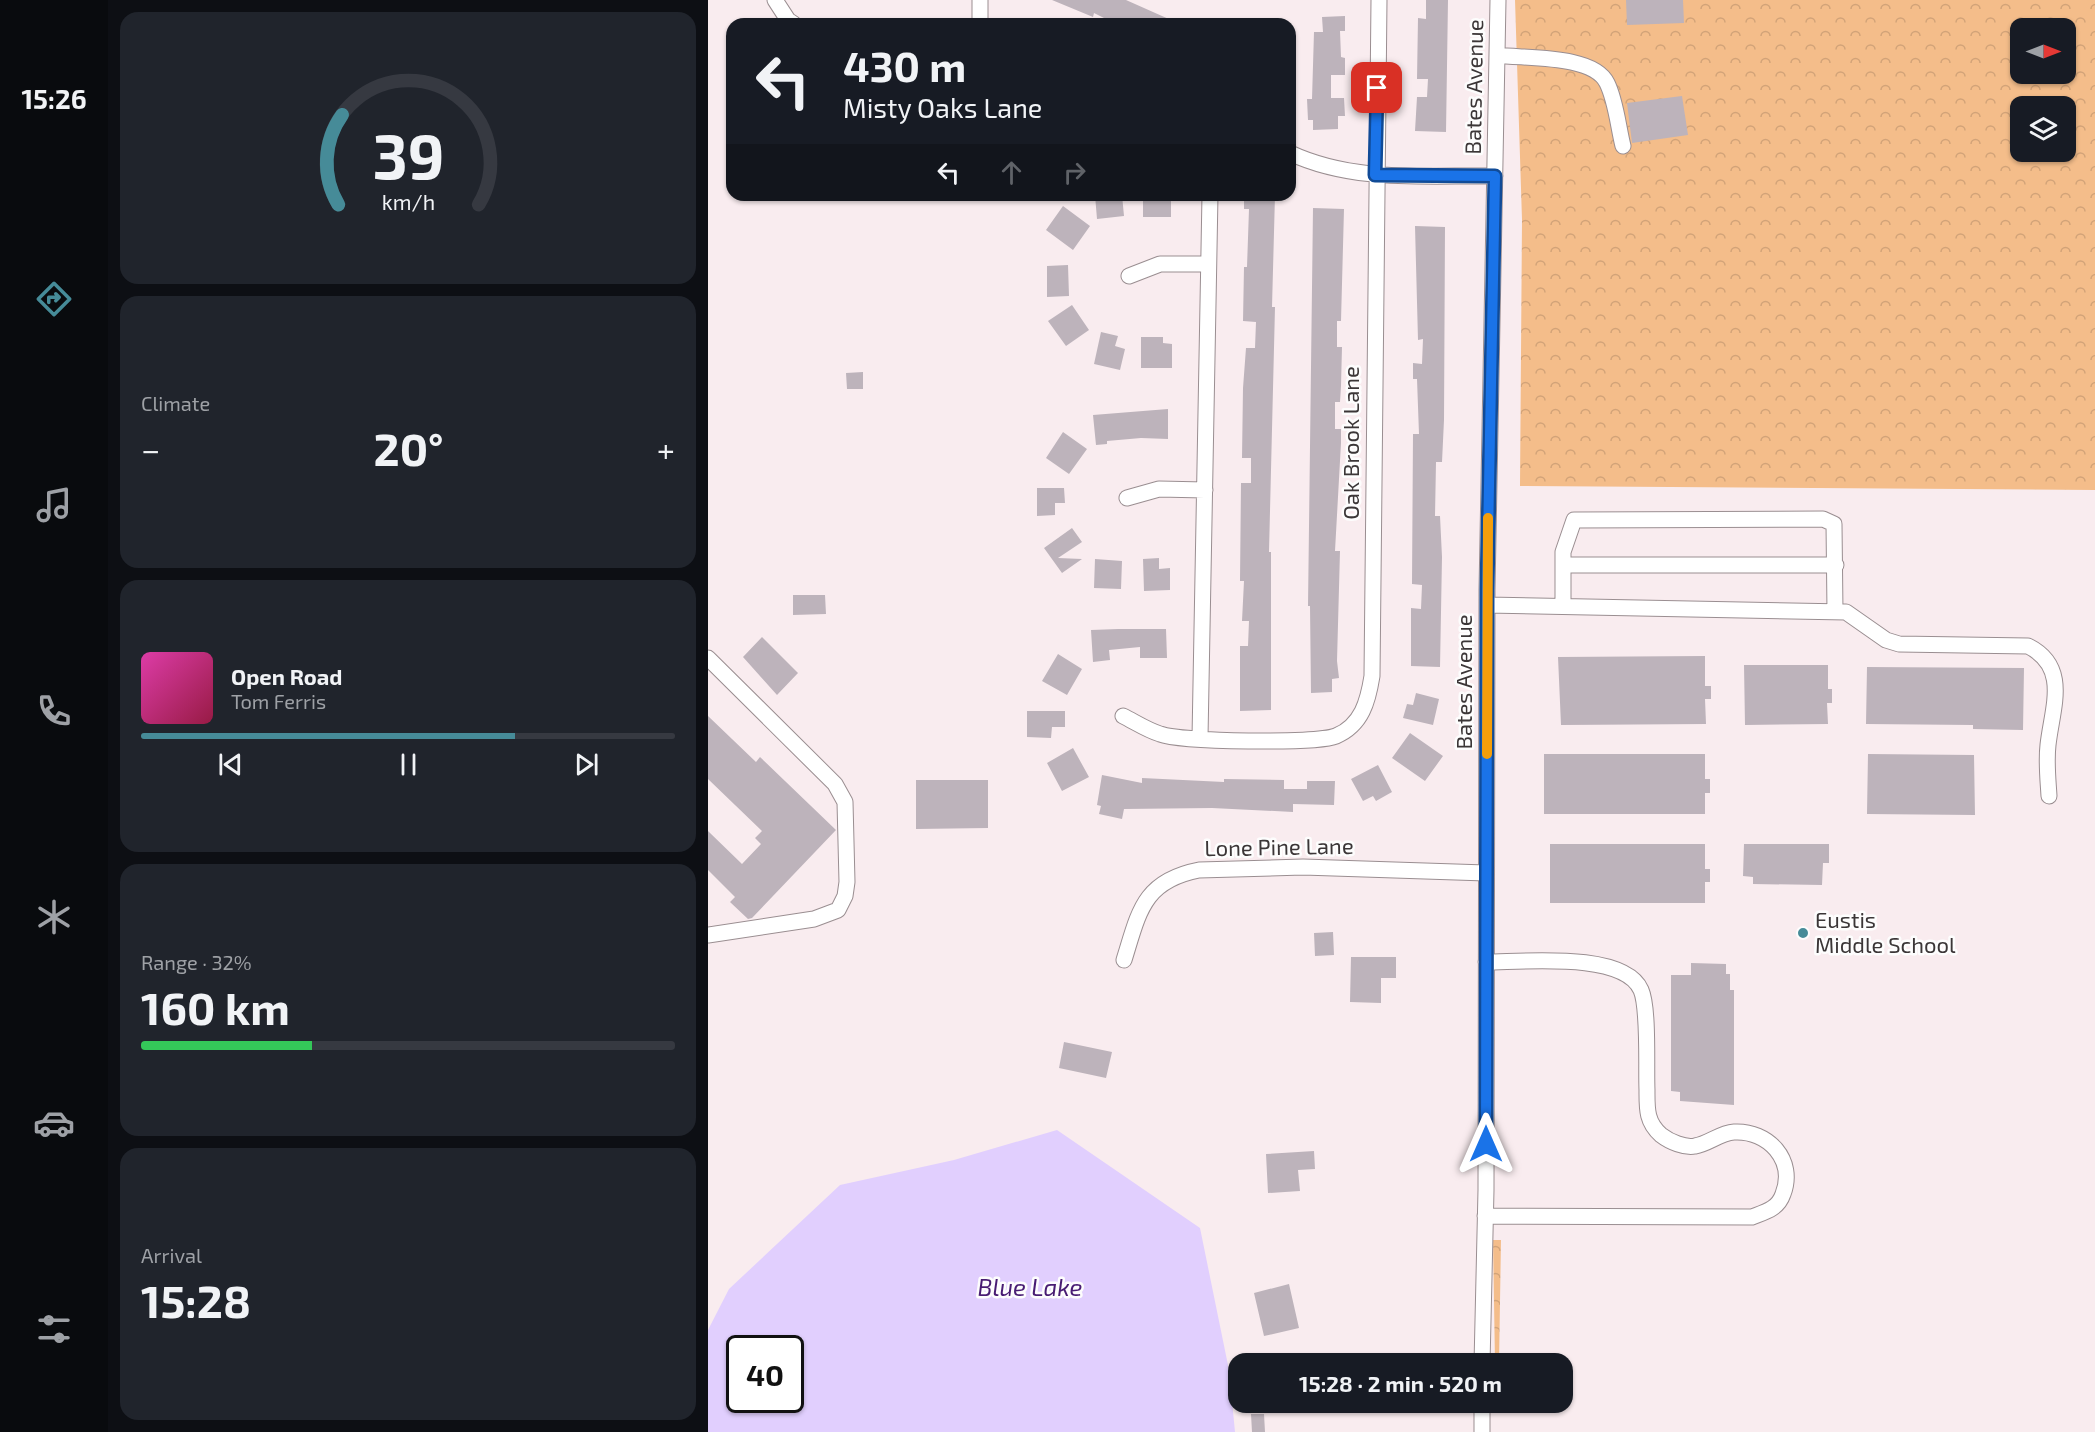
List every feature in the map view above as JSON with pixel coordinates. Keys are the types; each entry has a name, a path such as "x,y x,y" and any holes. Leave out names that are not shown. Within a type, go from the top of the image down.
{"street":[{"path":"775,0 787,18"},
{"path":"980,0 980,18"},
{"name":"Oak Brook Lane","path":"1123,716 1162,735 1305,742 1335,736 1354,724 1367,705 1372,676 1375,175 1379,0"},
{"name":"Bates Avenue","path":"1482,1353 1485,1216 1487,605 1498,0"},
{"path":"1497,55 1567,61 1599,73 1606,82 1623,146"},
{"path":"1296,155 1340,171 1375,175 1495,176"},
{"path":"1200,738 1210,201"},
{"path":"1129,276 1160,264 1209,264"},
{"path":"1127,498 1159,489 1205,490"},
{"path":"1563,606 1563,565 1566,539 1574,520 1823,519 1834,524 1835,612"},
{"path":"1563,565 1836,565"},
{"path":"1487,605 1846,612 1886,640 1899,644 2028,646 2041,652 2051,666 2054,677 2054,704 2048,745 2049,796"},
{"path":"708,658 835,784 845,801 847,882 845,896 838,910 814,919 708,935"},
{"name":"Lone Pine Lane","path":"1124,960 1141,907 1164,881 1182,873 1198,870 1303,867 1486,873"},
{"path":"1485,1216 1752,1217 1774,1208 1783,1195 1787,1174 1780,1155 1767,1138 1752,1133 1732,1132 1695,1146 1680,1145 1661,1135 1647,1118 1646,1035 1641,991 1630,976 1611,967 1568,962 1486,962"},
{"path":"1482,1413 1482,1432"}],"green space":[{"path":"1515,0 2095,0 2095,490 1520,486 1522,220"},
{"path":"1493,1240 1501,1240 1499,1353 1495,1353"}],"water":[{"name":"Blue Lake","path":"1057,1130 1200,1228 1228,1365 1228,1413 1233,1413 1235,1432 708,1432 708,1330 729,1289 840,1185 954,1160"}],"building":[{"path":"1052,0 1126,0 1166,18 1104,18 1094,13 1093,17"},
{"path":"1426,0 1448,0 1446,132 1415,131 1417,97 1427,97 1428,79 1417,79 1418,18 1426,19"},
{"path":"1626,0 1683,0 1684,23 1627,25"},
{"path":"1345,16 1345,31 1340,31 1341,57 1345,58 1345,75 1331,75 1331,98 1344,98 1345,116 1338,116 1338,129 1313,130 1313,120 1308,120 1307,99 1312,99 1314,32 1323,32 1322,17"},
{"path":"1682,96 1688,135 1632,143 1627,103"},
{"path":"1096,201 1123,201 1124,216 1097,219"},
{"path":"1143,201 1171,201 1171,217 1143,217"},
{"path":"1244,201 1275,201 1272,307 1275,307 1269,552 1271,552 1271,710 1240,711 1240,646 1248,646 1249,621 1242,621 1244,581 1240,581 1241,483 1251,483 1251,458 1242,458 1243,388 1246,348 1255,348 1256,322 1243,321 1244,267 1247,267 1249,209 1244,209"},
{"path":"1063,206 1090,226 1073,250 1046,230"},
{"path":"1313,208 1344,209 1341,321 1337,321 1337,347 1342,347 1341,386 1340,402 1335,402 1335,429 1341,429 1335,551 1340,551 1337,661 1339,678 1332,679 1332,692 1311,693 1310,606 1308,606"},
{"path":"1415,226 1445,227 1444,420 1442,462 1436,462 1435,516 1440,516 1442,557 1440,667 1411,666 1411,608 1421,609 1422,585 1412,584 1413,434 1419,434 1417,379 1413,379 1413,363 1422,364 1423,339 1418,340"},
{"path":"1068,265 1069,296 1047,297 1047,266"},
{"path":"1072,305 1089,330 1066,346 1048,321"},
{"path":"1101,332 1118,336 1115,346 1125,349 1120,370 1094,364"},
{"path":"1141,337 1163,337 1163,343 1172,344 1172,368 1141,368"},
{"path":"863,372 863,389 847,389 846,373"},
{"path":"1168,409 1168,439 1141,438 1107,441 1107,444 1096,445 1093,415"},
{"path":"1063,432 1087,449 1069,474 1046,458"},
{"path":"1037,488 1064,488 1065,503 1055,503 1055,515 1037,516"},
{"path":"1072,528 1082,542 1058,558 1082,559 1062,573 1044,548"},
{"path":"1159,558 1159,569 1170,568 1170,590 1144,591 1143,559"},
{"path":"1095,559 1122,561 1121,589 1094,588"},
{"path":"793,595 825,595 826,614 793,615"},
{"path":"1166,629 1167,658 1140,658 1140,647 1109,650 1110,660 1093,662 1091,630"},
{"path":"762,637 798,673 777,695 743,657"},
{"path":"1058,654 1082,669 1067,695 1042,681"},
{"path":"1705,656 1705,686 1711,686 1711,699 1705,699 1706,724 1561,725 1558,657"},
{"path":"1744,665 1828,665 1828,689 1832,689 1832,703 1827,703 1828,724 1745,725"},
{"path":"1867,667 2024,668 2023,730 1973,729 1973,725 1866,724"},
{"path":"1416,693 1439,699 1433,725 1403,718 1407,704 1413,705"},
{"path":"1027,711 1065,711 1065,727 1052,727 1051,738 1027,737"},
{"path":"708,716 756,762 760,757 836,830 752,918 748,919 730,902 735,897 708,870 708,831 742,864 761,844 755,838 762,831 708,779"},
{"path":"1410,733 1443,756 1425,781 1392,758"},
{"path":"1073,748 1089,777 1062,791 1047,763"},
{"path":"1544,754 1705,754 1705,779 1710,779 1710,793 1705,793 1705,814 1544,814"},
{"path":"1868,754 1974,755 1975,815 1867,814"},
{"path":"1378,765 1392,792 1376,801 1373,796 1363,801 1351,779"},
{"path":"1102,775 1142,783 1142,778 1224,782 1224,779 1284,780 1284,789 1307,789 1307,781 1335,781 1334,805 1293,804 1293,812 1212,808 1124,809 1122,819 1099,814 1101,806 1097,805"},
{"path":"916,780 988,780 988,828 916,829"},
{"path":"1550,844 1705,844 1705,869 1710,869 1710,882 1705,882 1705,903 1550,903"},
{"path":"1744,844 1829,844 1829,863 1823,863 1822,885 1753,884 1753,877 1743,876"},
{"path":"1333,932 1334,955 1315,956 1314,933"},
{"path":"1351,957 1396,957 1396,978 1381,978 1381,1003 1350,1002"},
{"path":"1691,963 1726,964 1726,974 1730,974 1730,990 1734,990 1734,1105 1680,1101 1680,1092 1671,1091 1671,975 1691,975"},
{"path":"1064,1042 1112,1052 1106,1078 1059,1068"},
{"path":"1314,1151 1315,1169 1298,1170 1300,1191 1268,1193 1266,1154"},
{"path":"1289,1284 1299,1328 1264,1336 1254,1293"},
{"path":"1251,1414 1264,1414 1265,1432 1252,1432"}],"slow traffic":[{"path":"1487,754 1488,518"}],"place":[{"name":"Eustis Middle School","path":"1803,933"}],"route":[{"path":"1377,88 1375,175 1495,176 1487,590 1486,1144"}]}
